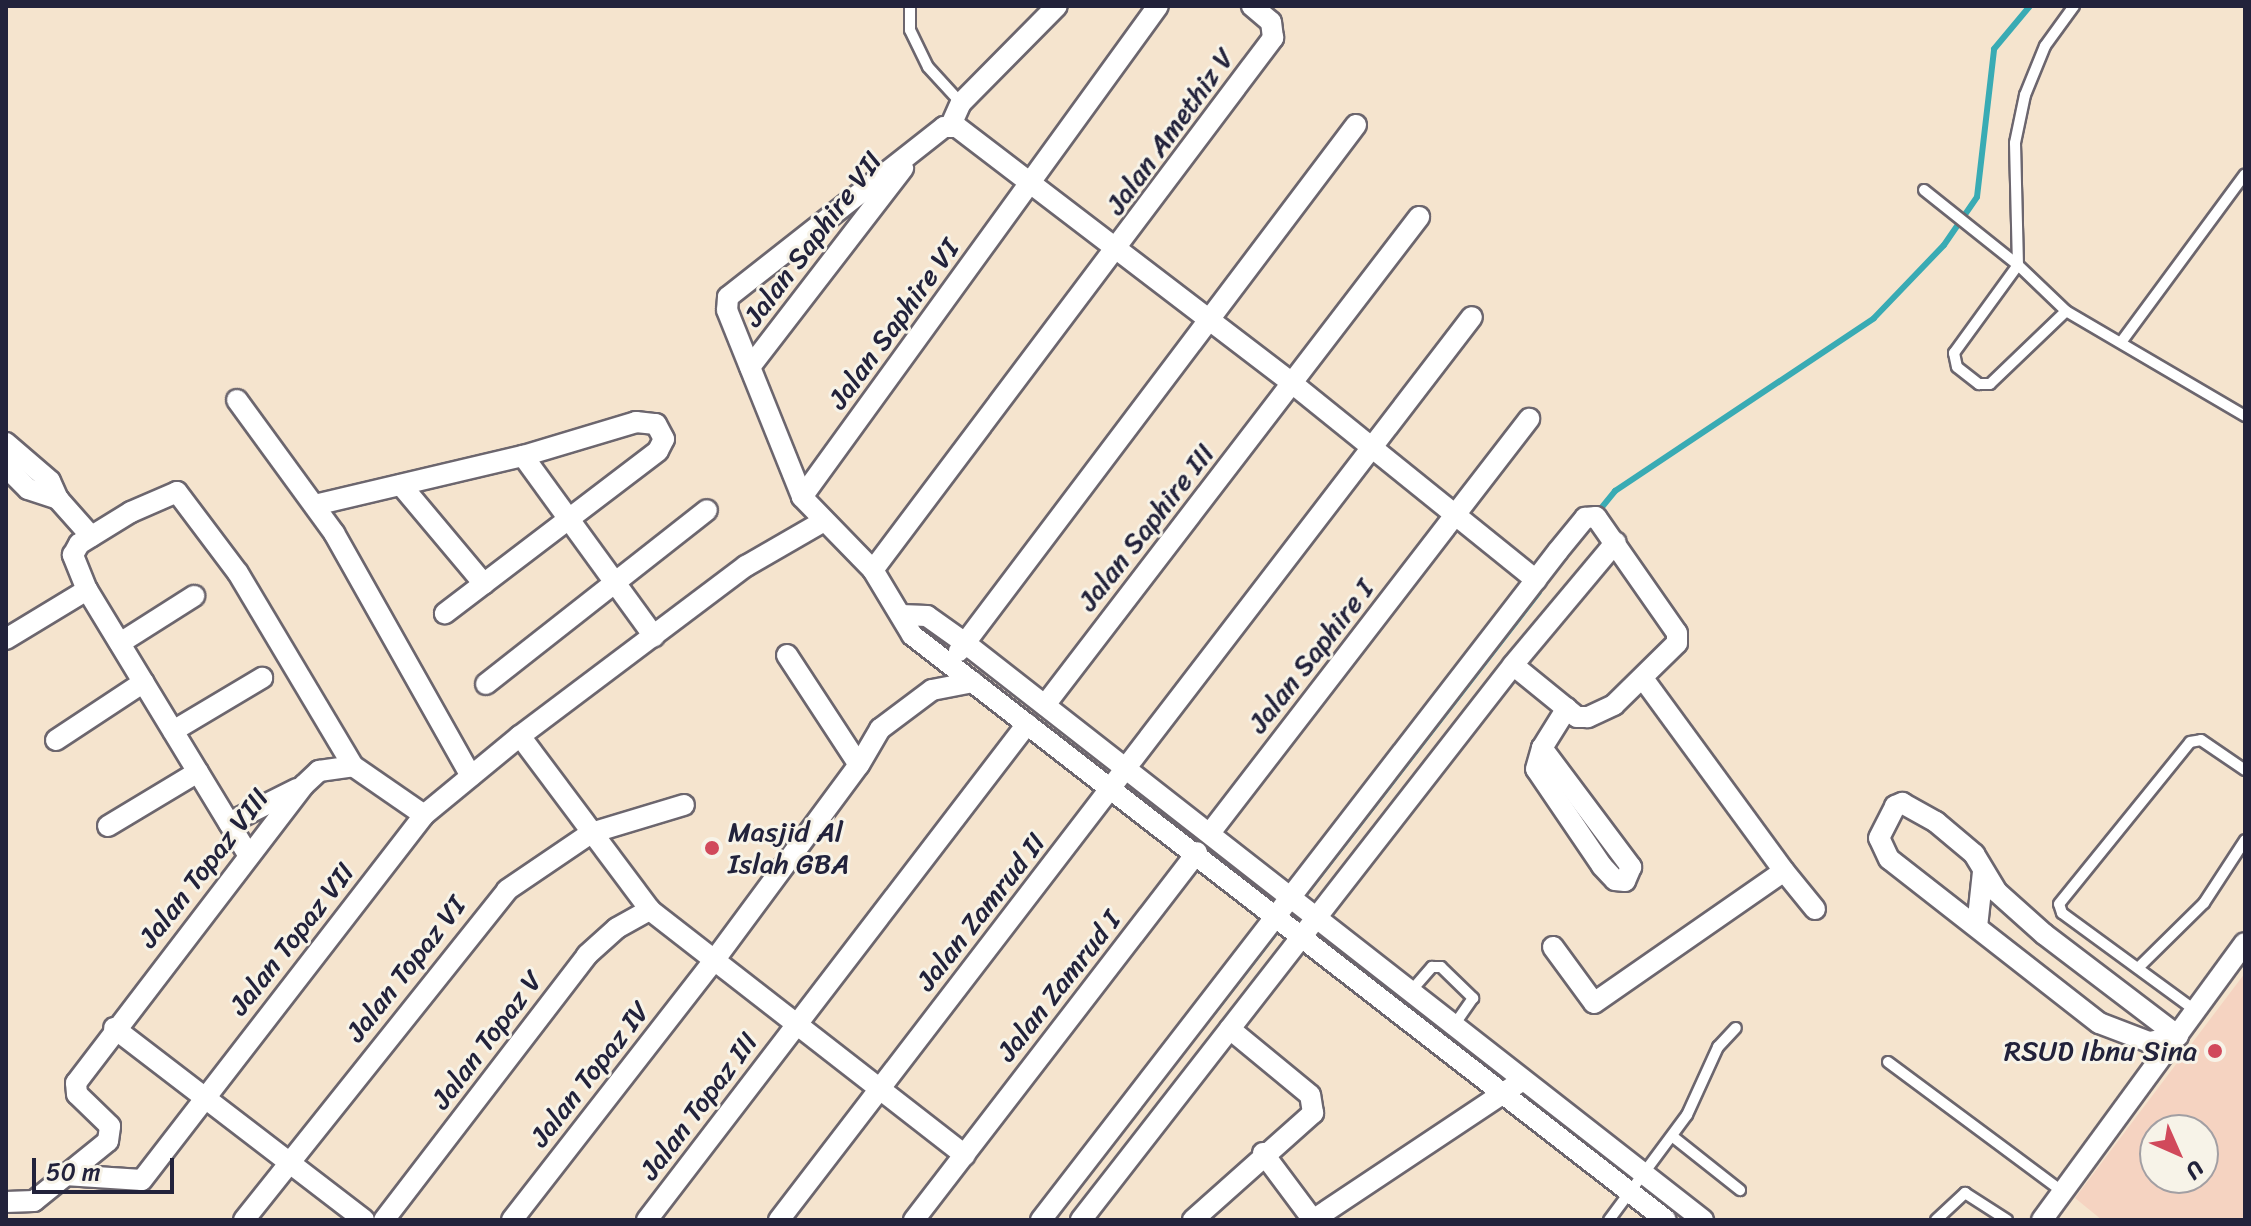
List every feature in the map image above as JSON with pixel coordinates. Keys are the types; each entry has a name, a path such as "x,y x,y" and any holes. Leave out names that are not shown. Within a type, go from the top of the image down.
{"street":[{"path":"1057,6 961,103 951,125 728,297 727,310 802,497 873,570 912,635 1197,852 1666,1220"},
{"name":"Jalan Saphire VI","path":"802,497 1158,6"},
{"name":"Jalan Amethiz V","path":"873,570 1116,251 1273,38 1271,22 1252,6"},
{"path":"951,125 1292,383 1536,580"},
{"path":"950,664 1207,318 1356,125"},
{"name":"Jalan Saphire VII","path":"750,367 920,146"},
{"name":"Jalan Saphire III","path":"1045,705 1419,217"},
{"name":"Jalan Zamrud II","path":"779,1220 1472,317"},
{"path":"237,400 315,505 471,776"},
{"name":"Jalan Saphire I","path":"1210,833 1529,419"},
{"path":"315,505 523,456 636,422 649,420 658,427 664,439 658,451 445,613"},
{"path":"6,443 50,481 58,499 91,536"},
{"path":"523,456 654,636"},
{"path":"6,467 28,489 58,499"},
{"path":"401,485 484,584"},
{"path":"249,856 87,590 73,555 91,536 155,500 177,492 184,496 238,573 353,766 424,815"},
{"path":"486,684 707,510"},
{"path":"1041,1220 1202,1039 1305,907 1536,580 1595,518 1616,542 1677,633 1670,653 1597,715 1577,717 1513,665"},
{"name":"Jalan Topaz VII","path":"65,1175 142,1180 424,815 520,736 746,566 824,521"},
{"path":"1081,1220 1202,1039 1230,1029 1305,907 1616,542"},
{"path":"6,639 87,590"},
{"path":"120,643 194,596"},
{"path":"901,615 927,616 965,643 1703,1220"},
{"path":"787,655 859,765"},
{"path":"173,731 262,678"},
{"path":"1643,678 1815,909"},
{"path":"56,740 144,682"},
{"name":"Jalan Topaz IV","path":"512,1220 713,962 859,765 880,729 932,690 973,682"},
{"path":"1542,748 1631,867 1625,881 1615,880 1602,866 1536,769 1542,748 1567,708"},
{"name":"Jalan Topaz III","path":"647,1220 1027,724"},
{"path":"520,736 650,910 795,1026 965,1155"},
{"name":"Jalan Topaz VIII","path":"65,1175 112,1133 74,1090 114,1028 304,785 319,771 353,766"},
{"path":"108,826 198,772"},
{"path":"229,823 304,785"},
{"name":"Jalan Topaz VI","path":"244,1220 495,902 591,833 684,805"},
{"path":"1910,805 1974,854 1983,872 2044,934 2178,1036 2149,1042 2099,1023 1889,859 1879,838 1881,826 1895,806 1910,805"},
{"name":"Jalan Zamrud I","path":"914,1220 1197,852"},
{"path":"1553,947 1594,1003 1784,871"},
{"path":"1977,927 1983,872"},
{"name":"Jalan Topaz V","path":"384,1220 587,955 617,928 650,910"},
{"path":"2042,1220 2243,949"},
{"path":"114,1028 364,1220"},
{"path":"1200,1217 1263,1153 1313,1113 1315,1103 1230,1029"},
{"path":"1263,1153 1313,1220 1523,1079"},
{"path":"6,1202 26,1205 65,1175"}],"lane":[{"path":"910,6 910,30 928,67 961,103"},
{"path":"2066,311 1990,384 1979,384 1957,367 1954,353 2018,265 2015,143 2025,95 2045,46 2074,6"},
{"path":"2122,341 2245,174"},
{"path":"1924,190 2018,265 2066,311 2122,341 2245,416"},
{"path":"2196,1011 2062,913 2059,904 2190,742 2201,740 2245,770"},
{"path":"2138,968 2204,903 2245,840"},
{"path":"1411,991 1432,967 1441,967 1472,995 1454,1025"},
{"path":"1609,1220 1672,1136 1704,1084 1718,1047 1736,1028"},
{"path":"1888,1062 2065,1193"},
{"path":"1672,1136 1740,1190"},
{"path":"1936,1220 1965,1193 2007,1220"}],"shaded area":[{"name":"RSUD Ibnu Sina","path":"2245,973 2245,1220 2102,1220 2075,1198"}],"waterway":[{"path":"1598,512 1615,491 1874,318 1944,245 1977,197 1994,49 2030,6"},
{"path":"1213,1013 1539,592"}],"place":[{"name":"Masjid Al Islah GBA","path":"712,848"},
{"name":"RSUD Ibnu Sina","path":"2215,1051"}]}
